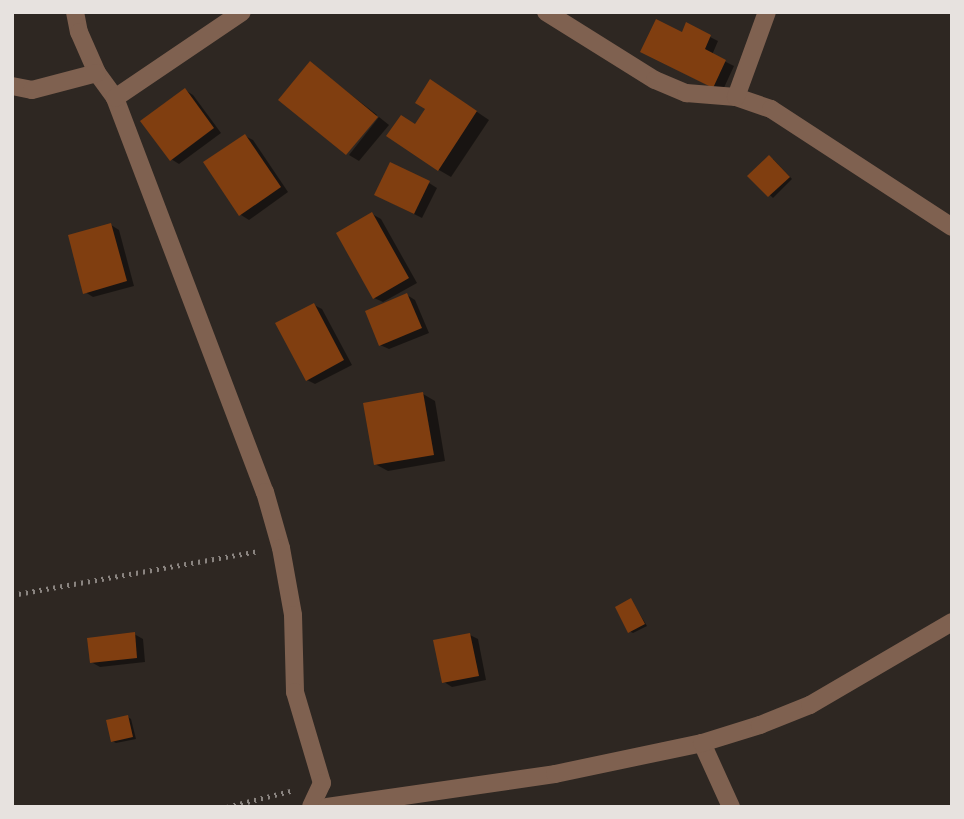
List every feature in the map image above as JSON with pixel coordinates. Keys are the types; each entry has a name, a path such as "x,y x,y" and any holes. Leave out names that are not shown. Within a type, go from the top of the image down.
{"street":[{"path":"75,12 79,32 97,73 115,98 265,492 281,548 293,615 295,692 322,783 311,807"},
{"path":"115,98 242,12"},
{"path":"546,12 655,80 686,93 736,97 771,109 952,227"},
{"path":"736,97 767,12"},
{"path":"12,98 97,73"},
{"path":"12,86 32,90"},
{"path":"327,807 555,774 702,744 760,726 810,705 952,622"},
{"path":"702,744 731,807"}],"path":[{"path":"12,595 146,569 281,548"},
{"path":"227,807 322,783"}],"building":[{"path":"656,19 682,32 686,22 711,35 705,49 726,60 713,88 640,52"},
{"path":"310,61 378,117 346,155 278,100"},
{"path":"430,79 477,111 438,171 386,136 401,115 415,124 425,109 415,103"},
{"path":"185,88 214,128 170,161 140,121"},
{"path":"245,134 281,187 239,216 203,162"},
{"path":"769,155 790,177 768,197 747,176"},
{"path":"390,162 430,181 414,214 374,195"},
{"path":"372,212 409,278 373,299 336,233"},
{"path":"111,223 127,281 83,294 68,235"},
{"path":"407,293 422,328 379,346 365,311"},
{"path":"314,303 344,360 306,381 275,323"},
{"path":"423,392 434,455 374,465 363,403"},
{"path":"631,598 645,624 628,633 615,607"},
{"path":"135,632 137,658 90,663 87,638"},
{"path":"470,633 479,676 442,683 433,640"},
{"path":"128,715 133,737 111,742 106,720"}]}
